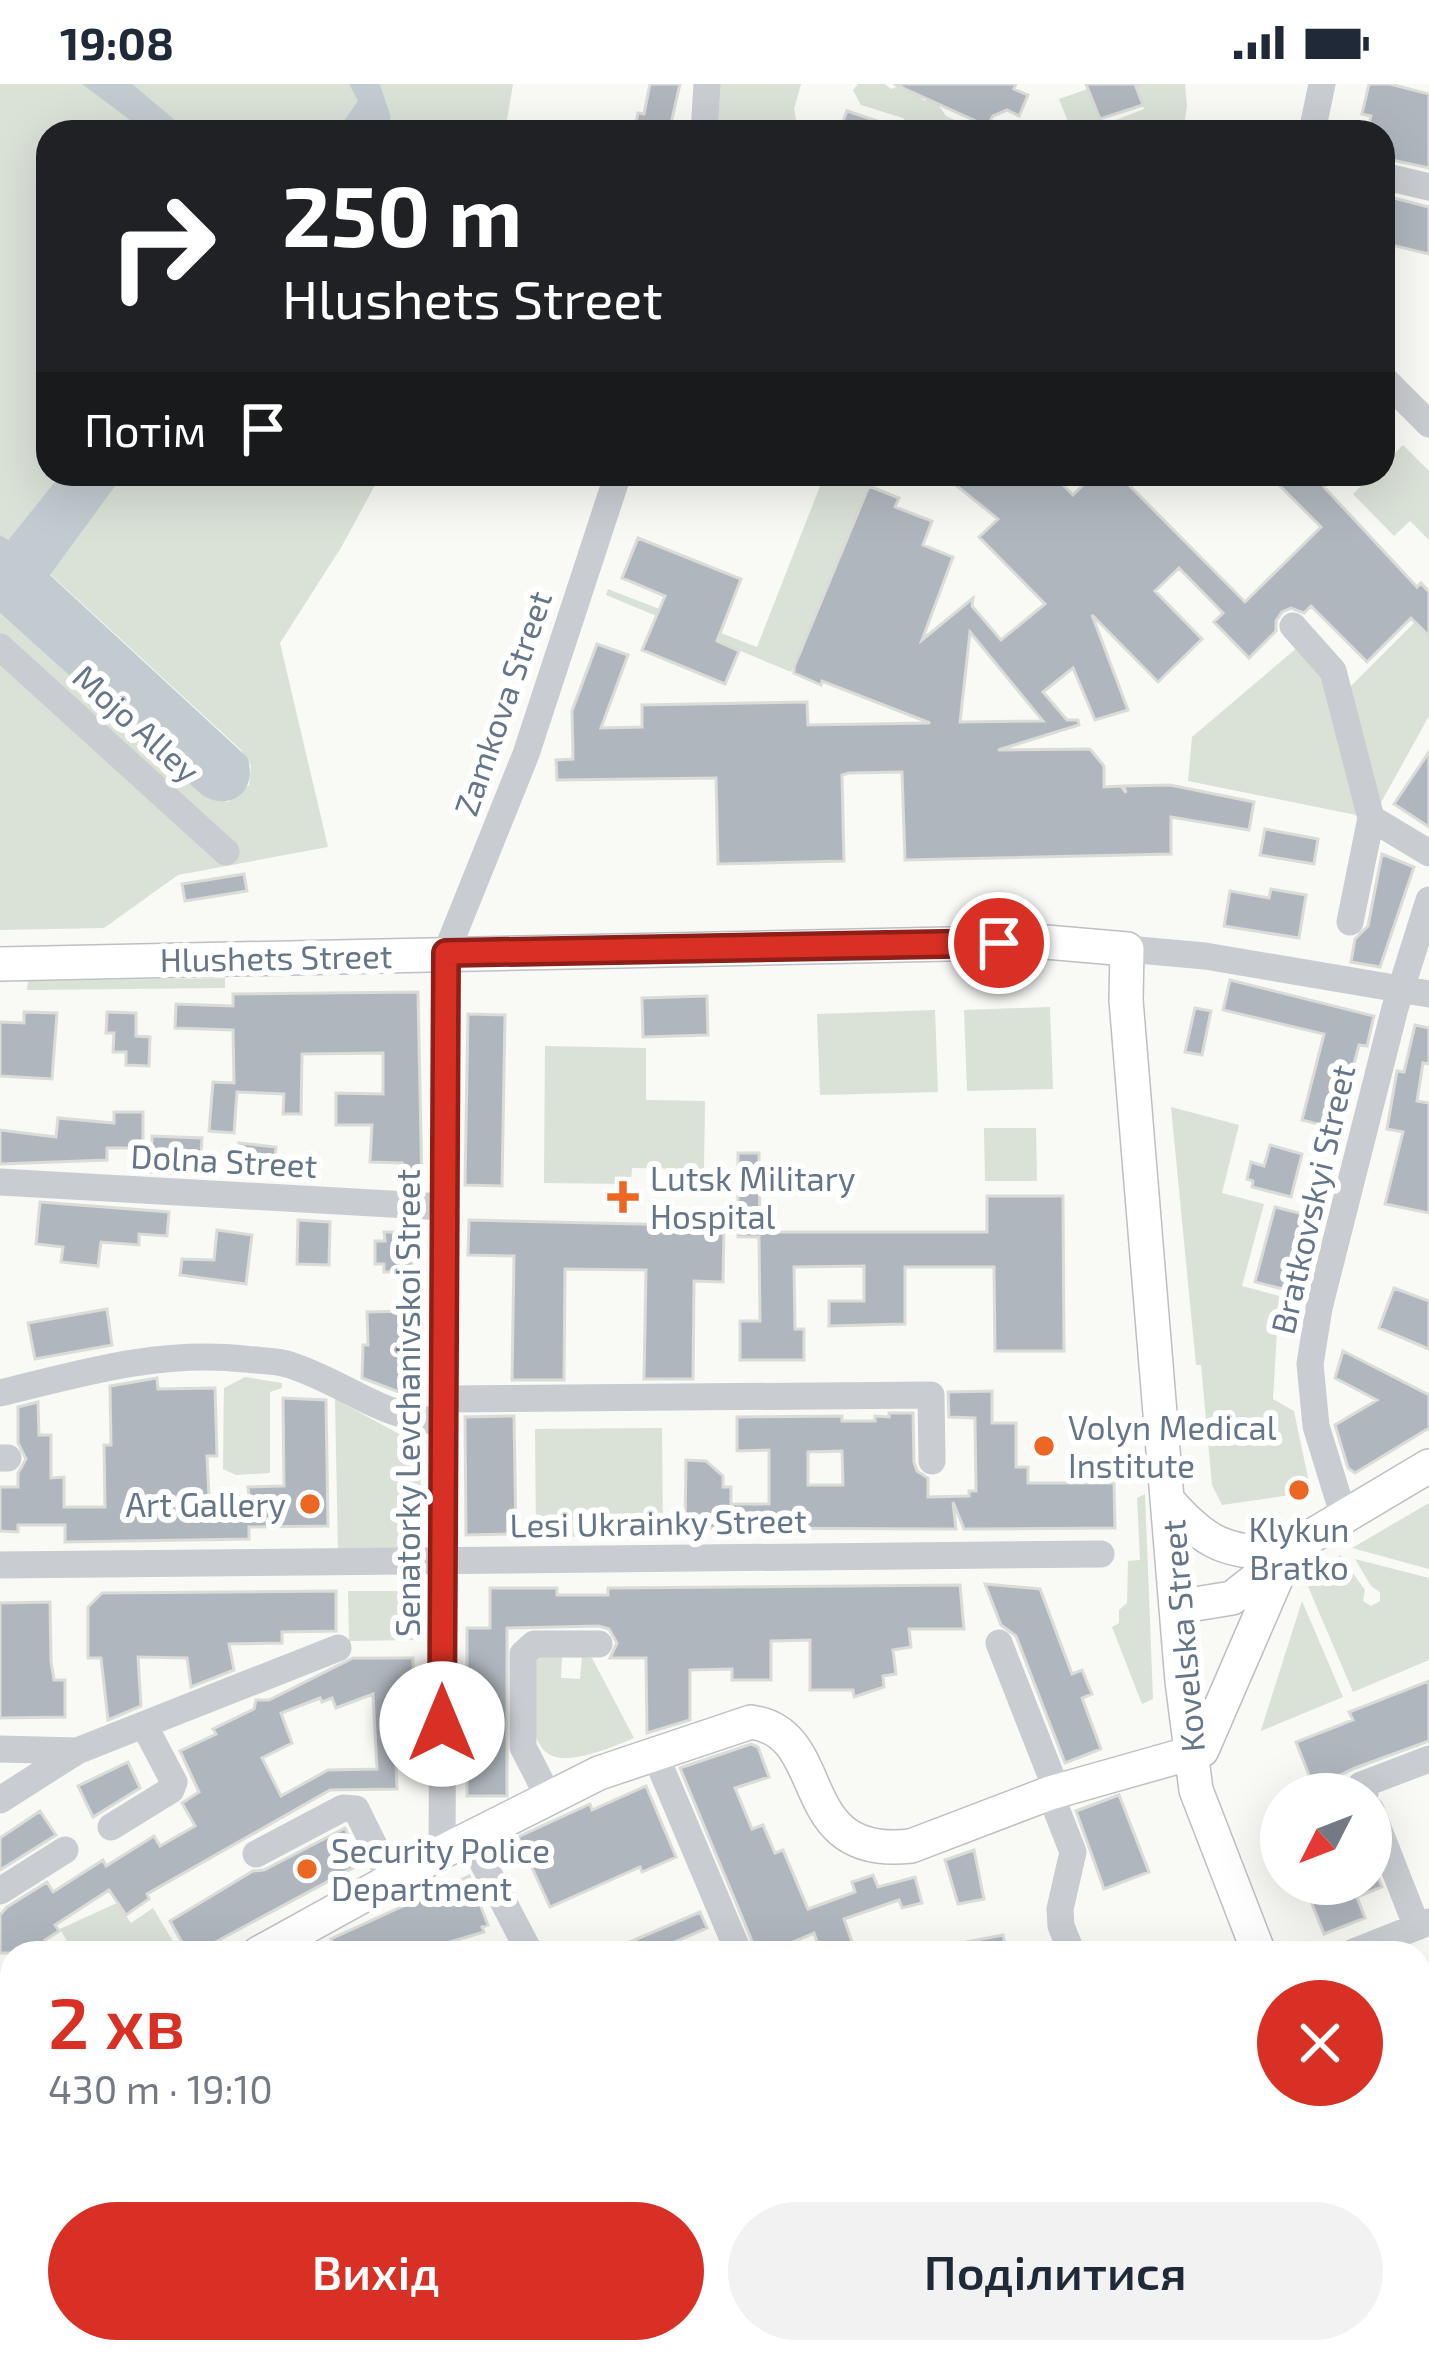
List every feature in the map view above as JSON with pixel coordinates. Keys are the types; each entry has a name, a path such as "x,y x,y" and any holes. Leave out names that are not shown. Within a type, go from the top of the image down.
{"main road":[{"name":"Hlushets Street","path":"0,964 1046,942 1127,949"},
{"name":"Kovelska Street","path":"1127,949 1126,1000 1191,1753 1196,1790 1254,1941"},
{"path":"1177,1607 1232,1598 1344,1516 1429,1466"},
{"path":"1170,1503 1201,1537 1242,1551 1286,1556"},
{"path":"305,1941 391,1880 549,1798 654,1752 751,1722 768,1724 791,1743 827,1814 840,1830 868,1846 911,1846 1054,1791 1202,1750 1286,1556"}],"street":[{"path":"704,120 706,84"},
{"path":"1314,120 1322,84"},
{"path":"1395,179 1429,187"},
{"path":"1395,391 1429,424"},
{"name":"Zamkova Street","path":"446,953 526,754 614,486"},
{"path":"1293,626 1333,671 1371,818 1350,922"},
{"name":"Mojo Alley","path":"0,647 226,852"},
{"path":"1371,818 1429,853"},
{"name":"Bratkovskyi Street","path":"1344,1516 1316,1426 1310,1364 1319,1308 1400,989 1429,900"},
{"path":"1127,949 1205,956 1429,994"},
{"name":"Senatorky Levchanivskoi Street","path":"446,953 442,1560 456,1845"},
{"name":"Dolna Street","path":"0,1183 443,1207"},
{"path":"0,1393 96,1367 172,1358 231,1358 288,1364 383,1411 931,1395 932,1461"},
{"name":"Lesi Ukrainky Street","path":"0,1565 1101,1554"},
{"path":"999,1643 1073,1852 1060,1909 1067,1941"},
{"path":"549,1798 523,1747 523,1654 534,1644 599,1644"},
{"path":"0,1800 76,1751 338,1648"},
{"path":"112,1827 171,1790 174,1782 144,1725"},
{"path":"0,1749 76,1751"},
{"path":"654,1752 735,1941"},
{"path":"1392,1773 1429,1759"},
{"path":"256,1854 343,1808 356,1809 391,1880"},
{"path":"456,1845 522,1941"},
{"path":"0,1891 65,1850"},
{"path":"1381,1941 1423,1924 1392,1856"}],"shaded area":[{"path":"0,84 349,84 359,101 345,120 36,120 36,486 51,486 7,541 0,535"},
{"path":"82,84 132,84 175,120 130,120"},
{"path":"349,84 380,84 390,120 345,120 358,101"},
{"path":"380,84 513,84 507,120 391,117"},
{"path":"720,84 801,84 794,109 796,120 716,120"},
{"path":"858,84 885,84 891,89 903,84 925,101 931,94 946,116 955,120 904,120 861,105 853,90"},
{"path":"1135,84 1185,84 1185,120 1116,120 1144,109"},
{"path":"1088,89 1101,120 1067,120 1059,99"},
{"path":"1403,445 1429,471 1429,540 1410,521 1394,536 1353,494 1361,486 1395,486 1395,453"},
{"path":"51,486 115,486 50,575 247,757 249,779 240,795 223,801 202,795 0,613 0,535 8,540"},
{"path":"115,486 374,486 280,643 328,847 178,875 104,928 0,930 0,613 202,795 228,802 249,785 251,766 241,750 50,574"},
{"path":"820,486 869,486 791,672 606,595 608,589 757,647"},
{"path":"1415,622 1429,636 1429,716 1378,808 1346,691"},
{"path":"1299,646 1324,674 1361,816 1188,781 1192,737"},
{"path":"225,978 225,988 27,990 28,981"},
{"path":"1050,1007 1053,1089 967,1091 964,1010"},
{"path":"935,1010 938,1092 820,1095 817,1014"},
{"path":"545,1046 646,1048 646,1100 705,1101 704,1169 632,1168 631,1184 544,1183"},
{"path":"1171,1107 1239,1125 1222,1193 1264,1204 1242,1286 1279,1296 1273,1399 1294,1411 1311,1492 1222,1505 1212,1485"},
{"path":"984,1128 1036,1128 1037,1181 985,1181"},
{"path":"245,1377 282,1383 282,1388 270,1392 270,1473 236,1475 223,1469 224,1388"},
{"path":"335,1399 421,1446 420,1550 338,1551"},
{"path":"662,1428 663,1536 536,1537 535,1429"},
{"path":"1145,1494 1153,1699 1142,1704 1112,1627 1119,1623 1119,1610 1127,1603 1128,1561 1140,1560 1137,1498"},
{"path":"1429,1503 1429,1569 1352,1548"},
{"path":"1340,1555 1365,1590 1363,1601 1371,1606 1380,1601 1380,1592 1355,1559 1429,1578 1429,1660 1353,1692 1307,1584"},
{"path":"348,1591 413,1591 414,1640 349,1641"},
{"path":"1302,1601 1343,1697 1261,1731 1261,1730"},
{"path":"531,1655 562,1656 561,1678 580,1679 582,1656 592,1658 634,1738 574,1758 555,1757 543,1749 532,1715"},
{"path":"117,1903 131,1923 153,1908 173,1941 67,1941 60,1929"}],"building":[{"path":"650,84 680,84 672,120 637,120 638,113 644,114"},
{"path":"894,84 1016,84 1014,89 1028,95 1019,116 1007,110 991,120 974,120"},
{"path":"1086,84 1135,84 1143,105 1100,119"},
{"path":"1369,84 1429,94 1429,168 1395,161 1395,120 1370,120 1371,116 1362,114"},
{"path":"847,111 874,120 844,120"},
{"path":"1395,198 1429,207 1429,254 1395,246"},
{"path":"869,486 899,498 895,507 932,521 923,545 953,557 922,640 973,598 972,606 1001,640 1045,604 979,537 998,519 957,486 1064,486 1073,495 1082,486 1130,486 1245,602 1321,527 1280,486 1325,486 1417,587 1421,583 1429,592 1429,636 1411,618 1367,662 1311,606 1304,613 1291,608 1282,612 1276,631 1249,658 1214,622 1223,613 1179,568 1155,591 1202,639 1158,682 1092,615 1128,710 1095,720 1073,668 1043,692 1067,720 1078,720 1079,725 998,750 1090,749 1104,766 1104,787 1121,786 1126,793 1124,786 1170,785 1254,802 1249,830 1171,817 1171,854 905,860 902,772 849,773 842,775 844,861 718,864 716,778 557,780 556,760 573,759 572,711 597,644 628,655 601,728 642,727 642,705 807,702 808,725 930,723 822,681 821,685 794,673 794,667","holes":["970,632 1043,721 960,722"]},
{"path":"638,538 741,579 717,641 739,651 725,684 642,650 665,596 622,578"},
{"path":"1429,752 1429,827 1394,804"},
{"path":"1265,829 1318,839 1314,864 1260,855"},
{"path":"1382,854 1414,867 1380,967 1351,962 1355,939 1368,926"},
{"path":"244,874 247,891 185,901 182,884"},
{"path":"1271,889 1306,895 1299,938 1224,926 1230,891 1269,898"},
{"path":"1230,980 1374,1016 1367,1046 1359,1045 1337,1129 1302,1120 1324,1034 1223,1010"},
{"path":"418,992 422,1188 402,1187 402,1163 370,1162 372,1125 336,1125 336,1093 383,1094 383,1053 302,1054 301,1114 283,1114 284,1094 237,1092 234,1133 209,1131 213,1082 234,1083 233,1030 175,1028 176,1004 233,1006 233,994"},
{"path":"707,996 708,1035 643,1037 642,998"},
{"path":"1195,1008 1211,1011 1202,1055 1185,1052"},
{"path":"24,1012 57,1013 52,1079 0,1076 0,1022 24,1023"},
{"path":"107,1012 136,1013 136,1036 150,1037 149,1066 126,1065 126,1052 113,1052 114,1033 106,1033"},
{"path":"468,1014 505,1015 502,1186 465,1185"},
{"path":"1415,1025 1429,1028 1429,1064 1423,1063 1417,1101 1429,1103 1429,1213 1385,1204 1403,1132 1387,1129 1397,1071 1404,1072"},
{"path":"114,1112 143,1112 143,1148 107,1148 107,1160 0,1164 0,1130 56,1137 58,1118 114,1123"},
{"path":"152,1136 202,1138 200,1175 151,1172"},
{"path":"239,1143 276,1147 273,1176 236,1172"},
{"path":"1270,1145 1302,1154 1291,1197 1252,1187 1253,1181 1247,1179 1251,1162 1264,1166"},
{"path":"738,1153 759,1153 760,1232 987,1232 987,1196 1063,1196 1064,1351 995,1351 994,1267 905,1267 905,1324 829,1326 829,1301 864,1301 864,1266 794,1267 795,1329 804,1329 804,1360 740,1360 740,1321 760,1321 759,1237 738,1237"},
{"path":"40,1202 169,1212 167,1236 139,1234 139,1245 101,1242 98,1266 61,1262 63,1247 36,1244"},
{"path":"1275,1207 1315,1217 1303,1264 1310,1266 1303,1294 1255,1282"},
{"path":"298,1220 330,1222 329,1265 297,1264"},
{"path":"469,1220 724,1226 723,1282 694,1281 693,1379 644,1379 646,1270 565,1269 564,1380 512,1380 514,1256 468,1255"},
{"path":"217,1230 252,1235 246,1284 180,1275 182,1259 214,1260"},
{"path":"384,1232 412,1232 412,1272 384,1272 384,1264 375,1264 375,1241 385,1241"},
{"path":"1394,1288 1429,1301 1429,1349 1379,1328"},
{"path":"107,1309 112,1345 35,1359 28,1323"},
{"path":"413,1311 414,1345 420,1345 420,1400 362,1378 367,1312"},
{"path":"1343,1351 1429,1395 1429,1428 1355,1473 1348,1468 1335,1425 1377,1400 1335,1378"},
{"path":"157,1378 158,1389 215,1388 217,1456 207,1456 209,1497 249,1496 248,1487 284,1486 283,1398 326,1400 328,1526 249,1527 249,1539 65,1542 65,1525 18,1525 18,1532 0,1531 0,1487 18,1487 18,1473 26,1459 18,1443 18,1407 38,1402 39,1435 51,1435 51,1478 64,1477 64,1507 105,1507 110,1386"},
{"path":"992,1391 992,1423 1016,1423 1016,1467 1028,1467 1028,1483 1114,1483 1115,1528 964,1529 953,1502 956,1529 685,1528 686,1460 706,1461 723,1476 723,1487 731,1487 731,1504 769,1504 769,1450 737,1451 737,1417 842,1416 842,1421 875,1421 875,1416 889,1417 889,1413 913,1413 914,1462 917,1471 928,1478 928,1497 969,1496 969,1491 976,1491 975,1418 949,1417 948,1392","holes":["842,1451 843,1485 808,1485 808,1452"]},
{"path":"514,1416 516,1534 466,1535 465,1417"},
{"path":"985,1584 1040,1589 1072,1674 1082,1670 1092,1694 1082,1698 1101,1749 1065,1763 1016,1636 1001,1625"},
{"path":"960,1585 964,1629 909,1629 911,1647 893,1650 896,1674 883,1676 884,1687 854,1697 853,1690 810,1690 810,1640 771,1641 771,1680 732,1680 732,1669 690,1670 690,1720 647,1733 646,1658 610,1658 617,1643 609,1629 507,1628 507,1796 467,1796 467,1628 490,1628 490,1588 557,1588 557,1595 608,1595 608,1588"},
{"path":"336,1591 336,1631 282,1632 282,1643 229,1644 234,1670 191,1687 187,1658 138,1657 141,1706 108,1720 101,1658 88,1658 88,1607 102,1593"},
{"path":"50,1602 51,1661 54,1680 65,1680 65,1717 0,1718 0,1603"},
{"path":"353,1658 413,1658 414,1742 395,1743 397,1789 330,1790 147,1894 149,1899 126,1915 109,1890 55,1925 59,1931 46,1941 0,1941 0,1915 47,1882 53,1892 103,1860 106,1866 154,1836 160,1846 195,1826 182,1803 199,1792 180,1751 254,1709 256,1700 269,1700","holes":["373,1694 377,1769 328,1770 281,1796 262,1758 292,1743 281,1713 320,1698 322,1702 332,1698 336,1708"]},
{"path":"1429,1681 1429,1741 1345,1773 1308,1773 1296,1742 1353,1720 1349,1712"},
{"path":"751,1744 758,1747 769,1777 735,1788 752,1829 763,1825 775,1853 783,1850 808,1909 855,1892 852,1882 873,1875 878,1887 915,1877 922,1903 902,1908 899,1900 844,1919 852,1941 817,1941 814,1933 795,1941 752,1941 680,1768"},
{"path":"128,1762 140,1788 93,1817 78,1786"},
{"path":"646,1786 676,1857 642,1872 640,1867 550,1907 518,1837 590,1804 592,1810"},
{"path":"1119,1795 1149,1872 1104,1889 1076,1811"},
{"path":"40,1811 56,1835 0,1870 0,1838"},
{"path":"345,1828 362,1863 217,1941 181,1941 170,1921 253,1871 264,1870"},
{"path":"974,1850 984,1899 958,1904 945,1860"},
{"path":"469,1876 488,1925 482,1927 484,1932 453,1941 331,1939"},
{"path":"1312,1905 1360,1905 1365,1918 1324,1934"},
{"path":"700,1912 707,1928 677,1941 632,1941"},
{"path":"1003,1935 1004,1941 972,1941"}],"place":[{"name":"Lutsk Military Hospital","path":"623,1197"},
{"name":"Volyn Medical Institute","path":"1044,1446"},
{"name":"Klykun Bratko","path":"1299,1490"},
{"name":"Art Gallery","path":"310,1504"},
{"name":"Security Police Department","path":"307,1869"}],"route":[{"path":"442,1724 446,953 999,943"}]}
